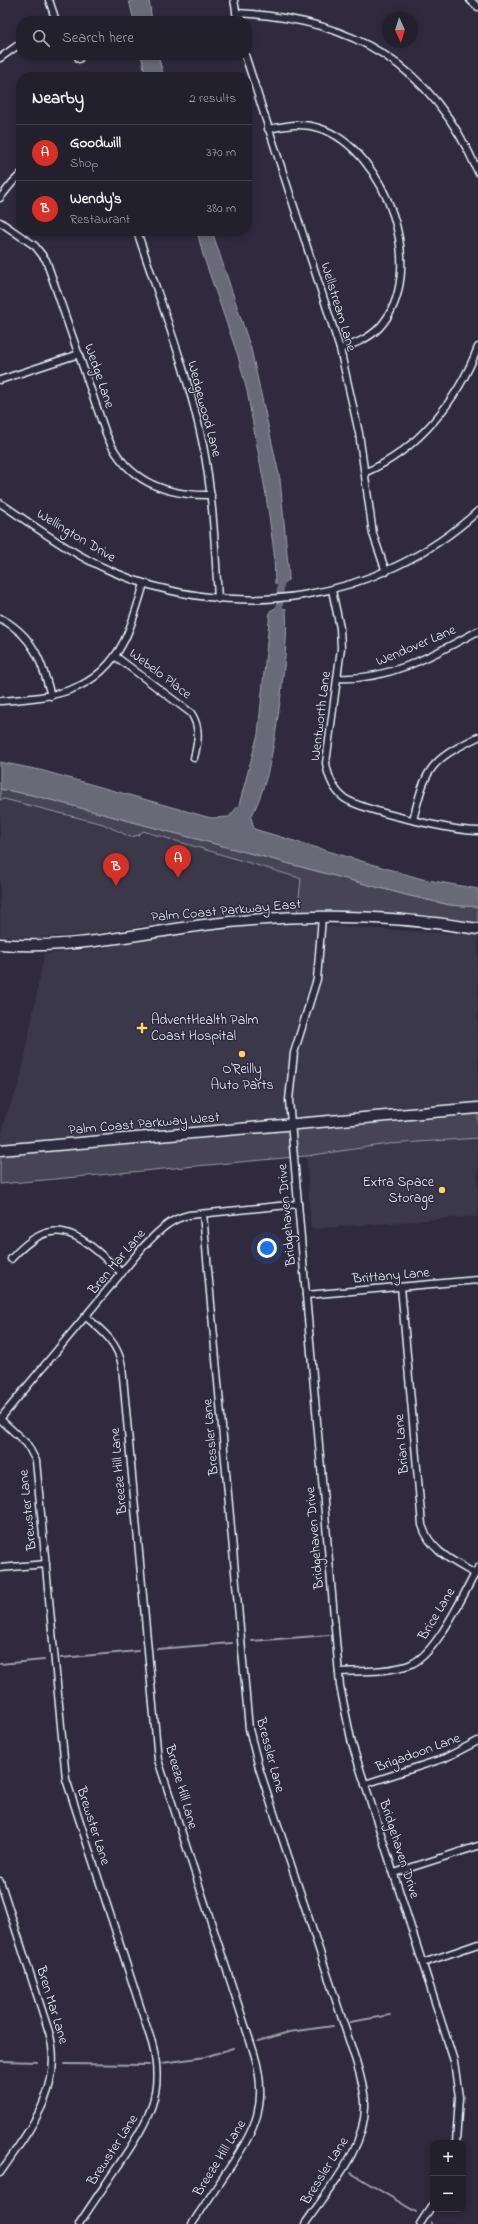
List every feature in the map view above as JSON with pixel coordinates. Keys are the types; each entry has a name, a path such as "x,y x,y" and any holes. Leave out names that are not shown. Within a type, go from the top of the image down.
{"main road":[{"name":"Palm Coast Parkway East","path":"0,944 66,944 225,922 322,917 394,920 478,929"},
{"name":"Palm Coast Parkway West","path":"0,1150 478,1108"}],"street":[{"path":"49,0 54,16"},
{"path":"234,0 236,14 277,16 308,21 337,31 375,49 419,82 438,103 460,136 478,172"},
{"path":"470,0 478,7"},
{"path":"0,58 16,47"},
{"name":"Wellstream Lane","path":"247,60 250,72"},
{"name":"Wellstream Lane","path":"252,78 340,349 356,417 366,472 371,526 377,549 386,572"},
{"path":"268,129 290,125 307,125 326,130 340,138 374,174 393,213 398,233 400,263 397,292 392,309 383,323 370,336 340,349"},
{"path":"0,198 16,178"},
{"name":"Wedge Lane","path":"0,222 16,232"},
{"name":"Wedge Lane","path":"22,236 28,240 43,256 51,273 107,437 115,452 128,467 146,481 166,491 186,495 211,495"},
{"name":"Wedgewood Lane","path":"139,236 190,395 202,444 211,495 218,599"},
{"path":"366,472 391,460 426,429 451,399 467,372 478,347"},
{"path":"0,380 79,354"},
{"name":"Wellington Drive","path":"0,503 84,558 144,584 184,594 218,599 261,600 294,597 332,590 386,572 431,547 478,511"},
{"path":"0,701 51,696 69,692 86,684 106,668 115,656 127,634 144,584"},
{"name":"Wentworth Lane","path":"332,590 341,635 338,678 326,759 327,768 332,783 343,797 356,804 413,820 456,829 478,831"},
{"path":"0,618 20,631 30,642 42,667 51,696"},
{"name":"Wendover Lane","path":"338,678 360,679 391,672 440,651 478,631"},
{"name":"Webelo Place","path":"115,656 191,713 196,722 198,734 194,758"},
{"path":"413,820 422,786 432,767 447,752 478,737"},
{"name":"Bridgehaven Drive","path":"322,917 317,979 298,1037 291,1067 289,1090 339,1672 348,1729 449,2041 456,2070 459,2106 456,2140"},
{"name":"Bren Mar Lane","path":"0,1419 122,1273 163,1227 180,1217 298,1204"},
{"name":"Bressler Lane","path":"203,1214 249,1729 259,1768 356,2060 365,2102 362,2129 354,2150 305,2224"},
{"path":"11,1259 35,1237 49,1232 61,1232 82,1239 122,1273"},
{"name":"Brittany Lane","path":"306,1295 478,1280"},
{"name":"Brian Lane","path":"401,1287 422,1525 427,1537 437,1550 476,1571"},
{"name":"Breeze Hill Lane","path":"86,1317 105,1333 114,1343 122,1366 158,1760 254,2053 261,2084 259,2112 250,2136 192,2224"},
{"name":"Brewster Lane","path":"0,1419 24,1439 34,1456 46,1564 66,1779 153,2046 157,2069 156,2093 147,2120 79,2224"},
{"path":"0,1568 46,1564"},
{"name":"Brice Lane","path":"339,1672 399,1667 420,1660 433,1647 476,1571"},
{"name":"Brigadoon Lane","path":"365,1784 452,1755 478,1741"},
{"path":"394,1874 478,1846"},
{"name":"Bren Mar Lane","path":"0,1881 50,2032 53,2045 54,2064 51,2084 44,2104 0,2173"},
{"path":"423,1963 478,1944"},
{"path":"420,2224 430,2209"}],"shaded area":[{"path":"0,789 32,795 410,896 450,905 478,907 478,925 297,914 301,879 143,831 139,835 130,837 103,824 4,799 0,800"},
{"path":"4,799 103,824 122,835 139,835 142,831 301,879 297,914 221,920 204,918 82,935 29,938 0,936 0,800"},
{"path":"279,923 478,935 478,1105 0,1144 5,1117 20,1082 44,954 108,947 109,943 216,928"},
{"path":"478,1112 478,1138 389,1144 306,1156 0,1184 0,1154"},
{"path":"478,1138 478,1216 311,1229 306,1156 389,1144"}],"water":[{"path":"129,0 149,0 151,16 133,16"},
{"path":"142,60 159,60 163,72 145,72"},
{"path":"198,236 214,236 251,349 280,479 289,575 288,580 282,585 275,584 274,552 266,495 247,391 238,356 203,255"},
{"path":"277,607 286,609 286,641 281,695 268,773 258,803 251,817 254,829 422,879 478,889 478,907 450,905 410,896 32,795 0,789 0,762 40,770 211,818 229,817 239,805 258,734 270,611"}],"waterway":[{"path":"279,616 281,577"},
{"path":"252,1641 329,1635"},
{"path":"157,1649 232,1643"},
{"path":"61,1658 138,1651"},
{"path":"0,1664 44,1660"},
{"path":"350,2022 390,2015"},
{"path":"258,2041 289,2032 333,2026"},
{"path":"162,2063 205,2057 233,2048"},
{"path":"0,2061 37,2062"},
{"path":"64,2064 149,2065"},
{"path":"351,2173 416,2212"}],"place":[{"name":"Goodwill","path":"178,878"},
{"name":"Wendy's","path":"116,886"},
{"name":"AdventHealth Palm Coast Hospital","path":"142,1028"},
{"name":"O'Reilly Auto Parts","path":"242,1054"},
{"name":"Extra Space Storage","path":"442,1190"}]}
